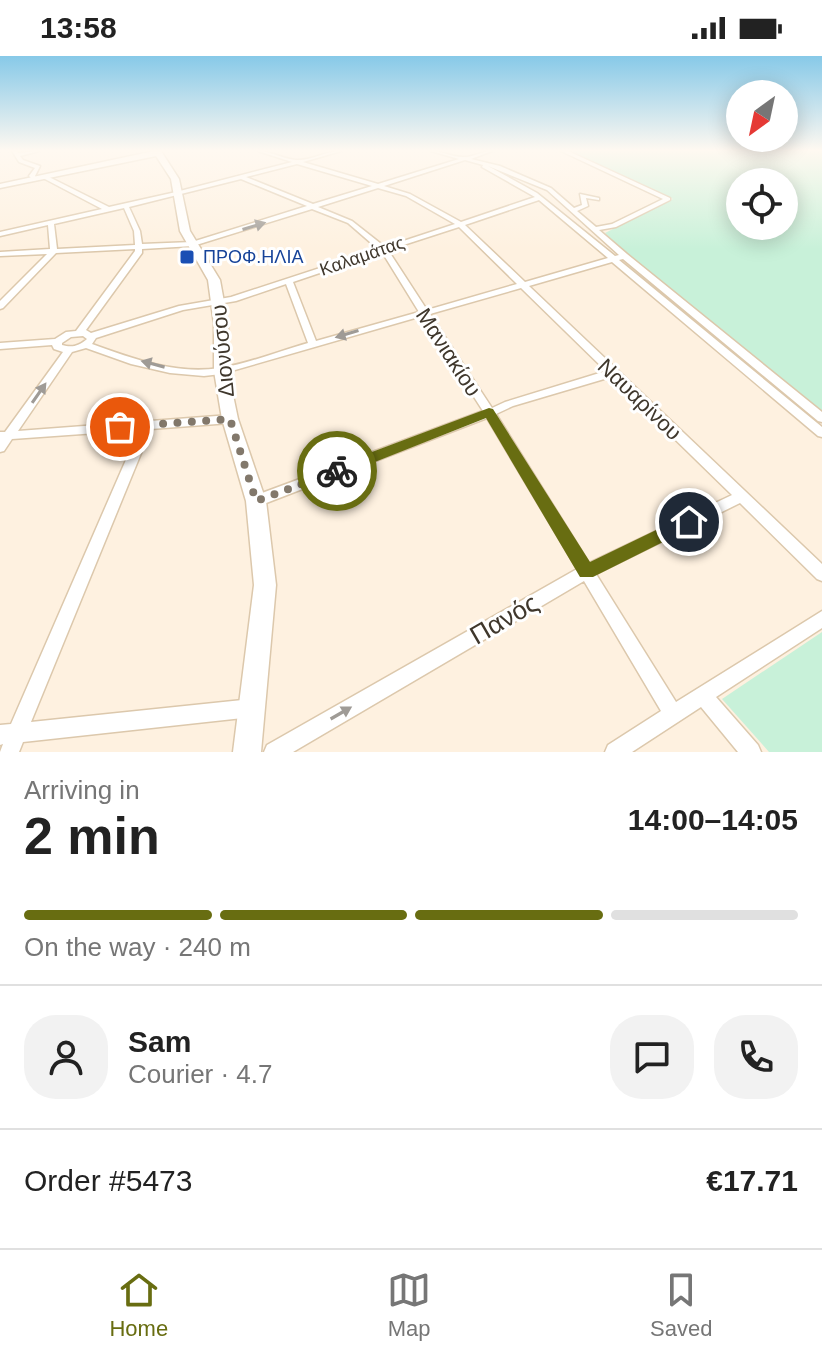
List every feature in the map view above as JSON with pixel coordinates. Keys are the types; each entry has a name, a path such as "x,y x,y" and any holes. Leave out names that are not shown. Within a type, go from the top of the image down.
{"main road":[{"name":"Διονύσου","path":"174,183 185,231 208,266 219,301 221,371 230,419 256,501 265,585 247,752"}],"street":[{"path":"58,183 109,210"},
{"path":"0,234 217,183"},
{"name":"Μανιακίου","path":"257,183 350,222 383,249 489,412 674,715"},
{"name":"Ναυαρίνου","path":"372,183 421,200 459,223 822,574"},
{"path":"0,254 193,244 390,183"},
{"path":"515,183 539,198 822,433"},
{"path":"536,183 547,188 622,254 822,418"},
{"path":"596,229 614,226 668,199 634,183"},
{"path":"557,213 574,211 586,205 582,195 597,199"},
{"name":"Καλαμάτας","path":"69,350 89,340 182,308 219,301 288,280 539,198"},
{"path":"0,346 57,342 80,332 140,248 137,231 126,206"},
{"path":"51,223 54,251"},
{"path":"0,306 54,251"},
{"path":"80,332 89,340 166,368 194,372 221,371 622,254"},
{"path":"288,280 313,344"},
{"path":"57,342 59,349 69,350"},
{"path":"0,448 5,436 69,350"},
{"path":"256,501 489,412 559,387 612,373"},
{"path":"5,436 230,419"},
{"path":"9,752 8,734 147,425"},
{"name":"Πανός","path":"274,752 586,572 740,497"},
{"path":"615,752 822,619"},
{"path":"703,696 751,752"},
{"path":"8,734 253,708"}],"green space":[{"path":"638,183 726,183 726,240 798,240 798,183 822,183 822,416 690,308 679,295 632,260 605,233 673,199"},
{"path":"822,632 822,752 769,752 722,699"}],"way so far":[{"path":"120,427 230,419 256,501 337,471"}],"place":[{"name":"ΠΡΟΦ.ΗΛΙΑ","path":"187,257"}],"route":[{"path":"337,471 489,412 586,572 689,522"}]}
